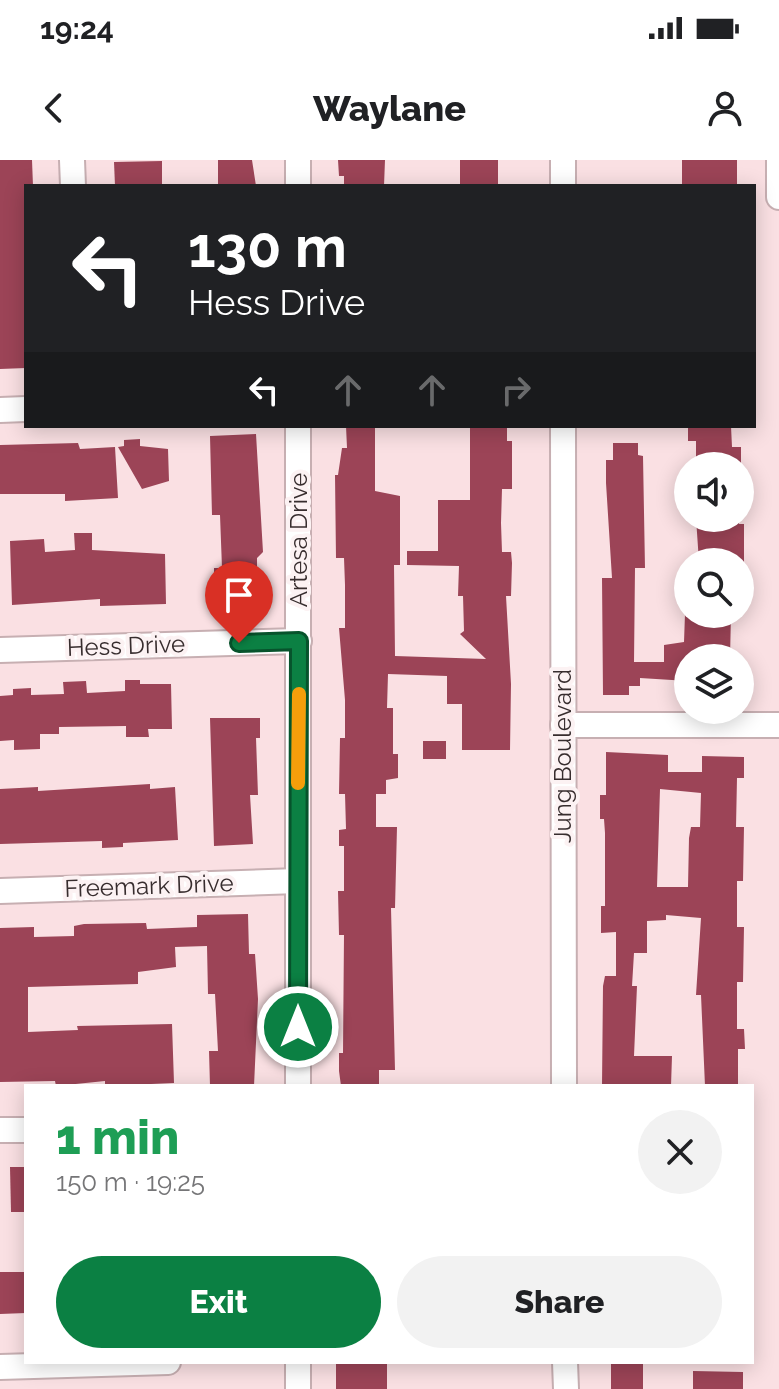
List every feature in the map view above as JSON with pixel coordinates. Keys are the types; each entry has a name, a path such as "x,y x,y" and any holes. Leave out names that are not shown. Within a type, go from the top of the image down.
{"street":[{"path":"72,160 73,184"},
{"path":"298,160 298,184"},
{"path":"563,160 563,184"},
{"path":"779,160 779,197"},
{"path":"0,410 24,409"},
{"name":"Artesa Drive","path":"298,428 298,1084"},
{"name":"Jung Boulevard","path":"563,428 564,1084"},
{"name":"Hess Drive","path":"0,650 299,641"},
{"path":"563,725 779,725"},
{"name":"Freemark Drive","path":"0,891 298,881"},
{"path":"0,1130 24,1130"},
{"path":"0,1367 101,1364"},
{"path":"298,1364 298,1389"},
{"path":"565,1364 566,1389"}],"building":[{"path":"0,160 32,160 33,184 24,184 24,368 0,369"},
{"path":"218,160 252,160 256,184 218,184"},
{"path":"338,160 385,160 384,184 344,184 344,176 339,176"},
{"path":"460,160 498,160 498,184 460,184"},
{"path":"682,160 737,160 737,184 682,184"},
{"path":"162,161 162,184 115,184 114,162"},
{"path":"346,428 375,428 375,491 400,496 400,565 394,565 395,656 486,659 460,634 464,631 463,596 458,596 459,566 407,565 407,551 438,551 438,500 470,500 470,428 507,428 507,441 512,441 512,489 502,489 501,523 502,552 511,552 512,563 511,596 506,596 511,684 510,750 462,750 462,704 447,704 447,676 388,674 387,708 393,708 393,754 398,754 398,778 386,780 386,794 376,794 376,827 397,827 395,908 391,908 395,1070 379,1070 379,1084 341,1084 339,1071 339,1053 343,1053 344,935 339,935 338,891 344,891 344,846 339,846 339,830 346,829 345,794 339,794 340,738 345,738 345,700 339,628 345,628 345,585 344,558 336,558 335,475 338,475 342,448 347,448"},
{"path":"688,428 731,428 732,447 741,447 741,452 696,452 696,441 688,441"},
{"path":"256,434 263,552 257,558 257,604 214,604 214,568 222,568 220,515 212,515 210,436"},
{"path":"140,439 140,446 168,449 169,481 142,489 118,447 124,446 124,440"},
{"path":"78,443 80,449 115,447 118,498 65,501 65,494 0,494 0,445"},
{"path":"613,443 638,443 638,455 643,456 645,568 635,568 634,662 664,662 664,645 684,642 684,628 731,628 730,644 674,644 674,680 640,678 640,686 629,686 629,695 603,695 602,578 612,578 606,460 613,460"},
{"path":"697,532 744,532 744,548 698,548"},
{"path":"74,533 92,533 92,550 165,554 166,604 100,606 100,599 12,605 10,541 44,539 45,552 75,550"},
{"path":"125,680 140,680 140,684 171,684 172,729 148,729 149,737 126,737 126,726 59,727 59,734 40,734 40,749 14,750 14,740 0,741 0,696 13,695 13,689 31,688 31,695 64,694 63,682 86,681 87,693 125,691"},
{"path":"210,718 260,718 260,738 256,738 258,795 250,795 253,844 214,846"},
{"path":"423,741 446,741 446,759 423,759"},
{"path":"606,752 668,755 668,772 702,772 702,756 744,757 744,778 737,778 736,827 744,827 743,881 737,881 737,927 744,927 743,982 737,982 737,1029 744,1029 745,1049 738,1049 738,1084 705,1084 701,995 696,995 701,918 666,915 666,920 647,921 647,953 634,953 632,986 637,986 634,1056 672,1056 671,1084 602,1084 603,986 605,976 616,976 616,932 601,933 601,906 605,906 605,833 604,819 600,819 600,795 606,795","holes":["660,789 701,793 700,827 691,827 688,887 657,887"]},
{"path":"150,784 150,789 175,787 178,840 123,843 123,847 102,848 102,841 0,844 0,789 38,787 38,791"},
{"path":"248,914 249,954 255,954 258,999 254,1084 210,1084 209,1051 218,1051 215,994 208,994 207,946 175,947 176,967 138,972 138,984 28,987 28,1032 78,1030 77,1026 172,1024 174,1083 0,1082 0,928 34,927 34,937 74,936 74,926 84,924 146,923 147,929 197,927 197,915"},
{"path":"10,1167 24,1167 24,1212 11,1212"},
{"path":"0,1272 24,1272 24,1313 0,1314"},
{"path":"336,1364 387,1364 387,1389 336,1389"},
{"path":"611,1364 643,1364 643,1389 611,1389"},
{"path":"693,1371 743,1372 743,1389 693,1389"}],"slow traffic":[{"path":"298,783 299,694"}],"route":[{"path":"239,643 299,641 298,1027"}]}
